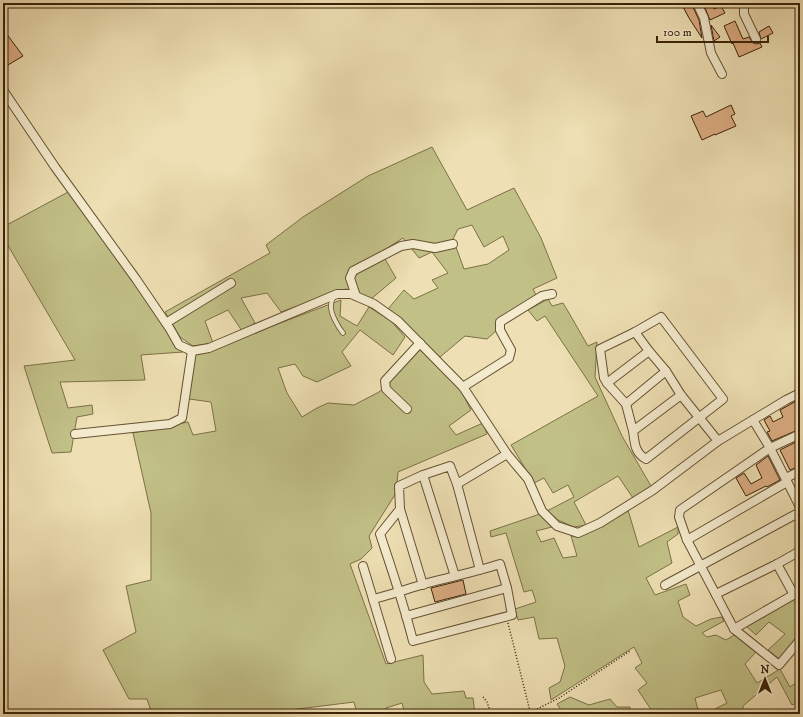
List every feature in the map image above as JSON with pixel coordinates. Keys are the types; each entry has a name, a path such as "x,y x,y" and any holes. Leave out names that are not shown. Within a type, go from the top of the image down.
{"street":[{"path":"698,3 704,18 712,53 722,74"},
{"path":"744,3 744,14 756,39"},
{"path":"3,90 55,167 136,279 179,345 192,351 209,348 337,294 352,294 374,304 398,320 464,387 507,454 528,479 542,511 558,526 578,533 600,523 653,490 718,441 800,393"},
{"path":"356,296 350,278 353,271 401,246 413,244 436,248 452,244"},
{"path":"166,323 232,283"},
{"path":"464,387 509,358 511,350 500,330 500,322 542,296 552,294"},
{"path":"661,317 723,399 646,459 636,449 626,404 604,378 600,349 635,332 661,317"},
{"path":"635,332 666,371 681,395 718,441"},
{"path":"407,409 386,389 385,381 420,343"},
{"path":"75,434 170,424 182,418 192,351"},
{"path":"607,383 650,351"},
{"path":"626,404 666,371"},
{"path":"633,431 681,395"},
{"path":"753,420 799,502"},
{"path":"800,434 770,448 680,510 679,517 687,540 734,629 778,665 800,640"},
{"path":"457,484 507,454"},
{"path":"423,585 400,509 399,486 423,475 450,466 457,484 480,570"},
{"path":"687,540 800,471"},
{"path":"423,475 455,576"},
{"path":"373,600 399,592 423,585 500,564 507,588 512,615 413,641 399,592 380,534 400,509"},
{"path":"665,585 800,512"},
{"path":"716,594 800,551"},
{"path":"734,629 797,593 777,564"},
{"path":"363,566 391,659"},
{"path":"406,616 507,588"}],"lane":[{"path":"334,295 331,305 332,313 343,333"}],"path":[{"path":"506,617 531,713 559,698 630,651"},
{"path":"483,697 487,702 491,714"}],"shaded area":[{"path":"432,147 467,210 514,188 541,238 557,278 533,289 537,297 497,323 496,331 487,339 465,336 440,357 406,323 388,309 404,290 414,299 438,288 432,280 448,273 432,252 419,258 403,238 381,252 396,278 371,299 346,289 281,312 267,293 241,298 255,323 242,331 228,310 205,321 213,343 193,346 180,337 165,312 270,253 266,245 303,217 368,176","holes":["472,225 484,247 503,236 509,250 488,264 464,269 453,239 458,229"]},
{"path":"70,191 183,352 141,355 145,380 60,382 68,408 92,405 93,414 77,417 71,452 52,453 24,366 75,360 3,237 3,227"},
{"path":"548,299 552,306 563,303 588,346 597,342 595,377 622,436 651,486 633,498 618,476 574,502 586,525 574,527 558,520 547,511 574,497 568,485 553,493 544,478 534,483 511,445 598,396 545,316 537,321 528,310"},
{"path":"341,300 340,316 357,326 369,307 391,321 405,337 393,355 360,330 342,352 351,366 317,382 303,376 295,364 278,368 287,393 302,417 328,403 354,405 379,392 420,350 459,387 471,410 449,426 456,435 483,423 487,434 398,472 396,493 369,536 372,548 361,559 350,564 386,664 423,655 424,682 432,694 464,691 466,698 473,698 475,714 405,714 402,703 386,708 388,714 357,714 354,702 257,714 152,714 147,699 129,699 103,650 136,632 126,586 151,580 151,513 133,433 188,422 193,435 216,431 211,402 189,399 193,356"},
{"path":"628,510 639,547 678,527 678,534 667,542 672,563 646,578 655,595 686,584 690,595 678,601 683,617 696,626 711,619 722,617 724,621 702,633 707,637 716,635 726,640 736,634 756,652 745,664 757,683 780,669 790,687 800,680 800,702 792,705 777,677 743,706 743,714 717,714 715,709 727,703 721,690 695,698 699,714 654,714 638,690 647,683 635,668 642,663 634,647 551,700 549,688 560,682 565,666 557,638 539,639 534,617 518,620 515,609 536,602 532,590 524,592 506,533 491,537 490,531 540,514 552,527 536,531 541,542 554,538 563,558 577,556 571,536 581,536"},
{"path":"793,600 800,609 800,643 782,661 768,650 785,634 769,622 756,635 746,626"},
{"path":"570,697 589,705 610,699 617,707 630,707 630,714 564,714 557,704"}],"building":[{"path":"681,3 688,3 690,6 692,5 699,20 702,38 689,18"},
{"path":"703,3 711,3 714,9 721,6 725,13 710,20"},
{"path":"735,21 743,39 749,37 753,43 760,43 762,47 739,57 724,26"},
{"path":"711,25 720,37 714,41"},
{"path":"769,26 773,33 761,39 759,32"},
{"path":"3,29 23,56 3,68"},
{"path":"731,105 735,114 731,116 736,126 702,140 691,116 703,111 706,117"},
{"path":"800,399 800,429 772,441 767,432 770,431 764,420 770,416 773,422 783,417 780,410"},
{"path":"800,440 800,466 790,470 780,450"},
{"path":"768,456 780,480 746,496 736,478 744,473 751,484 762,478 756,465"},
{"path":"463,580 466,594 435,602 431,588"}]}
